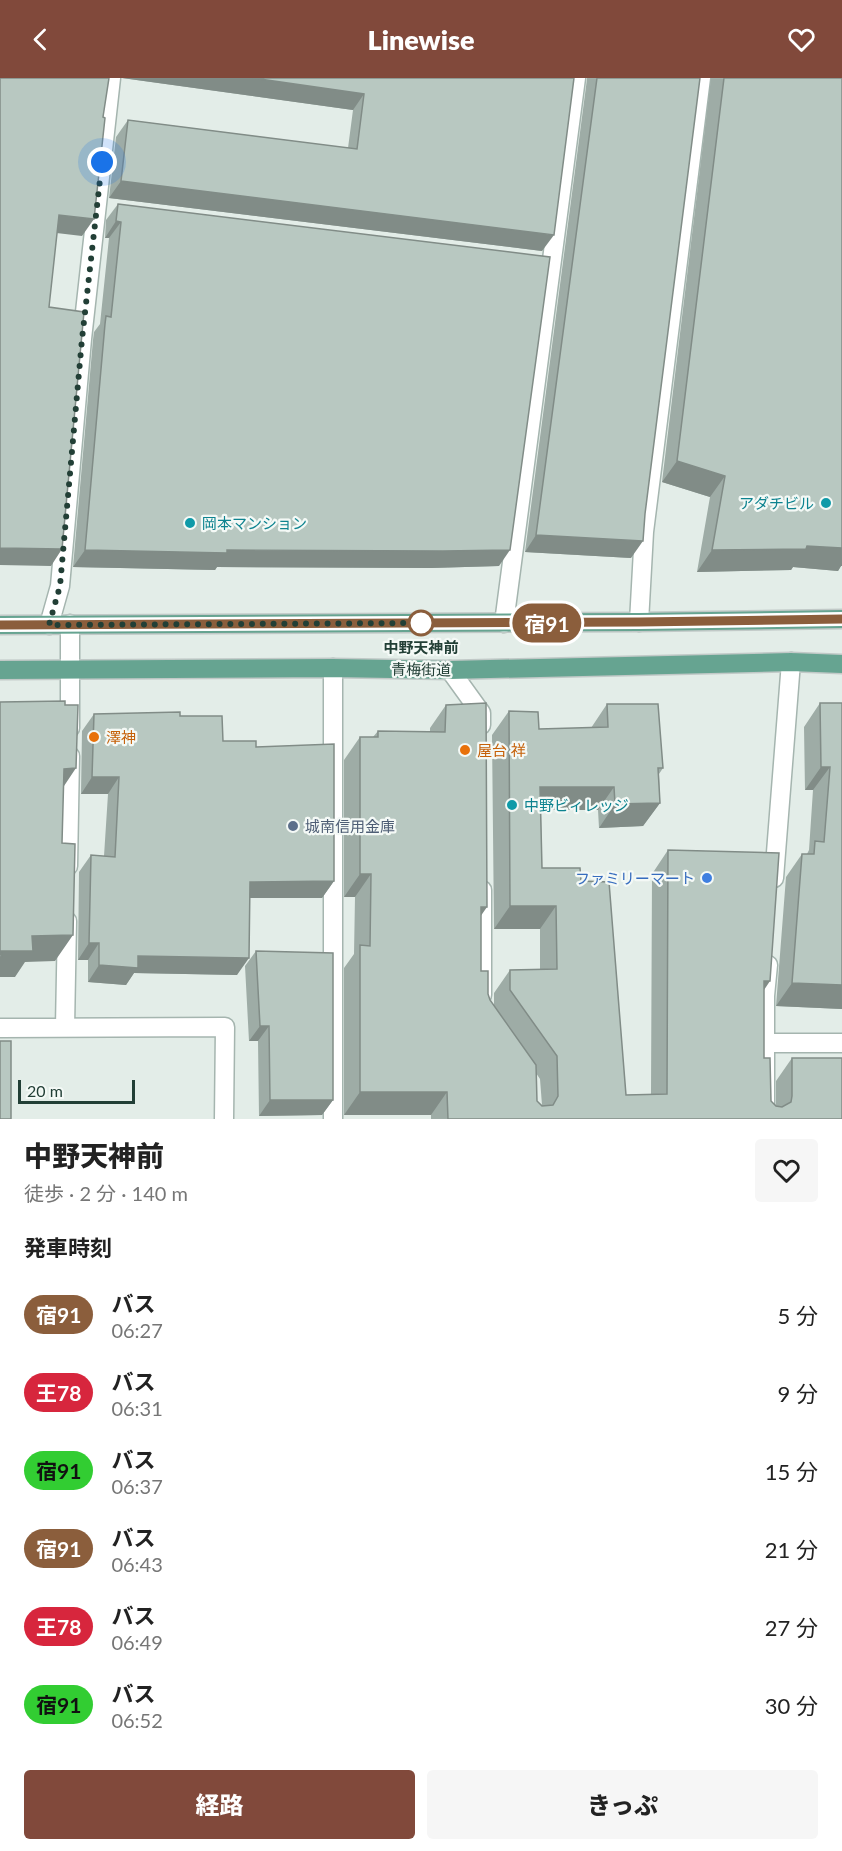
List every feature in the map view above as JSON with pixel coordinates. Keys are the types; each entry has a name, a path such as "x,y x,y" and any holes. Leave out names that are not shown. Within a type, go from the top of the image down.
{"main road":[{"path":"0,625 842,619"},
{"name":"青梅街道","path":"0,670 333,668 450,670 791,662 842,663"}],"street":[{"path":"49,625 60,586 82,339 103,209 111,78"},
{"path":"504,623 576,78"},
{"path":"639,622 644,532 700,78"},
{"path":"529,261 552,264"},
{"path":"65,1027 70,624"},
{"path":"772,900 791,662"},
{"path":"333,668 333,1119"},
{"path":"450,670 481,713 481,748"},
{"path":"482,877 483,1017"},
{"path":"765,1119 765,996 769,948"},
{"path":"0,1028 225,1028 224,1119"},
{"path":"765,1044 842,1043"}],"building":[{"path":"0,78 109,78 103,117 105,118 94,219 59,215 49,307 84,312 62,549 0,548"},
{"path":"253,78 574,78 554,235 121,181 128,120 357,149 364,94"},
{"path":"597,78 700,78 643,541 536,535"},
{"path":"724,78 842,78 842,548 807,546 806,549 712,550 725,476 677,461"},
{"path":"118,204 550,257 510,550 227,550 227,553 85,550 105,324 106,316 111,317 121,222 116,221"},
{"path":"65,701 65,705 78,705 76,768 64,769 62,843 75,844 73,935 32,936 33,951 1,951 2,957 0,957 0,702"},
{"path":"486,703 487,907 481,907 481,971 488,971 490,1000 536,1065 537,1101 542,1106 553,1105 558,1096 557,1056 510,990 510,970 557,969 556,906 510,906 509,711 538,712 539,729 608,727 607,704 658,704 663,768 658,768 660,803 615,804 614,787 540,787 542,868 580,868 581,881 609,882 626,1095 667,1094 668,850 779,853 770,981 764,981 764,1058 770,1058 771,1101 776,1106 782,1107 791,1102 792,1058 842,1058 842,1119 448,1119 447,1092 360,1092 360,945 370,946 371,874 360,874 360,737 378,737 378,731 445,732 446,705"},
{"path":"820,703 842,703 842,985 792,983 802,854 814,854 815,841 824,842 830,767 821,767"},
{"path":"180,712 180,716 222,716 223,741 256,741 256,747 334,744 334,881 250,882 249,958 138,956 138,968 99,965 99,943 89,943 91,855 115,857 119,777 92,777 94,714"},
{"path":"256,951 333,953 333,1100 270,1100 269,1026 260,1026"},
{"path":"0,1041 11,1041 11,1119 0,1119"}],"bus line":[{"name":"宿91","path":"0,625 842,619"}],"place":[{"name":"アダチビル","path":"826,503"},
{"name":"岡本マンション","path":"190,523"},
{"name":"中野天神前","path":"421,623"},
{"name":"澤神","path":"94,737"},
{"name":"屋台 祥","path":"465,750"},
{"name":"中野ビィレッジ","path":"512,805"},
{"name":"城南信用金庫","path":"293,826"},
{"name":"ファミリーマート","path":"707,878"}],"route":[{"path":"102,162 82,339 60,586 49,625 421,623"}]}
